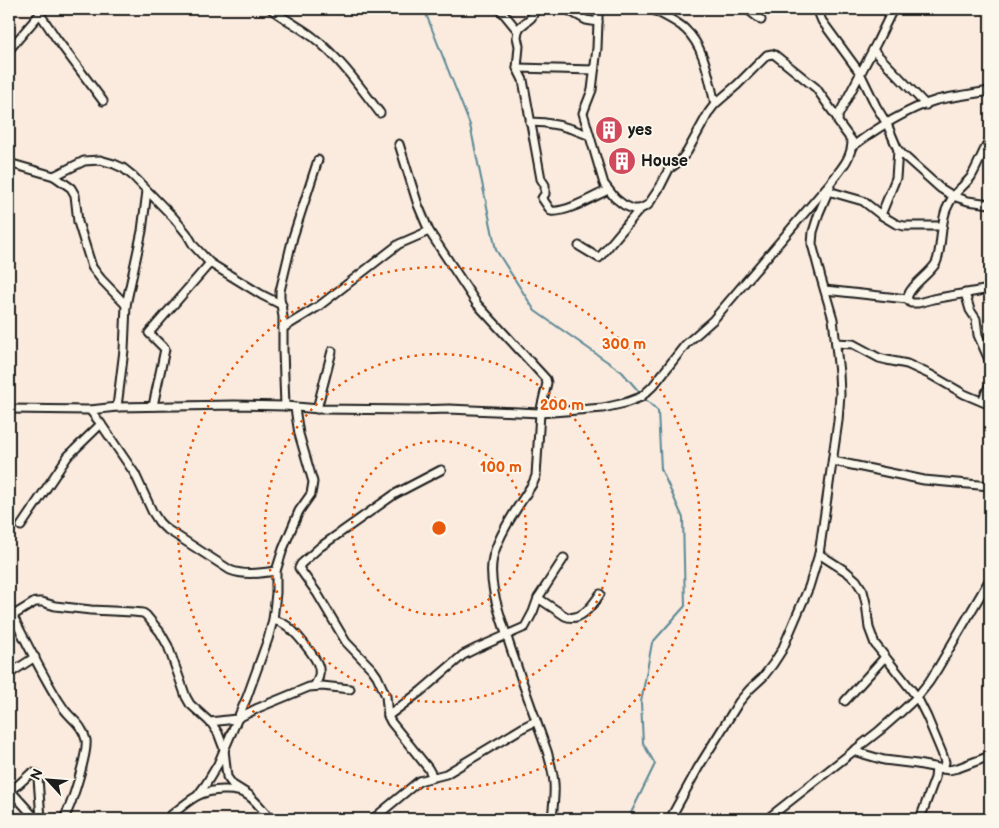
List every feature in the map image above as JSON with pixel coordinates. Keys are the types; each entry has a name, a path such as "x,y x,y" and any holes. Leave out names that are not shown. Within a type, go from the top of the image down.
{"street":[{"path":"271,9 314,38 331,54 380,113"},
{"path":"500,9 518,30"},
{"path":"536,9 531,18 518,30 517,68 523,80 541,179 545,185 545,194 542,198 551,211 559,211 608,190"},
{"path":"566,9 586,20 598,22"},
{"path":"9,410 90,410 117,407 234,405 317,409 449,409 540,413 603,408 641,397 653,386 686,344 713,320 831,182 847,162 852,142 816,88 778,56 767,55 724,98 715,104 687,152 680,161 669,169 660,187 644,208 632,209 624,205 615,198 604,184 583,113 592,90 597,48 598,9"},
{"path":"652,9 685,29 692,37 705,64 715,104"},
{"path":"746,9 761,20"},
{"path":"817,9 822,20 860,73 887,124 898,150 940,188 953,196 968,201 990,204"},
{"path":"838,120 893,9"},
{"path":"9,50 42,11 56,38 103,101"},
{"path":"873,50 926,104"},
{"path":"517,68 594,70"},
{"path":"852,146 909,111 936,100 990,91"},
{"path":"530,122 558,125 578,130 588,135"},
{"path":"908,299 912,290 935,264 938,258 945,212 953,196 971,176 990,139"},
{"path":"399,144 418,205 429,231 476,304 546,379 547,383 540,413 536,476 497,544 493,558 493,586 500,617 547,751 554,781 552,819"},
{"path":"880,215 896,178 898,150"},
{"path":"54,176 84,161 100,160 123,168 174,218 194,246 210,263 282,305"},
{"path":"285,406 284,318 280,290 291,246 318,160"},
{"path":"9,164 54,176 71,188 74,195 78,222 92,267 126,304"},
{"path":"670,819 698,768 739,702 763,677 782,650 809,587 819,554 833,461 840,394 834,319 812,244 813,232 819,212 831,182"},
{"path":"117,407 124,350 126,304 142,231 147,191"},
{"path":"828,191 863,201 880,215 896,224 904,226 942,226"},
{"path":"579,246 599,258 640,209"},
{"path":"284,328 319,306 399,244 429,231"},
{"path":"153,406 164,349 149,334 210,263"},
{"path":"825,290 908,299 911,302 918,303 990,290"},
{"path":"965,294 970,310 976,318 978,335 990,362"},
{"path":"836,343 853,344 879,358 906,364 931,375 964,394 990,405"},
{"path":"317,409 332,351"},
{"path":"982,401 990,384"},
{"path":"166,819 198,795 218,764 268,640 273,620 276,571 298,511 311,494 313,487 299,434 295,408"},
{"path":"90,410 135,474 159,522 230,570 239,574 276,571"},
{"path":"21,526 68,456 101,424"},
{"path":"833,461 924,480 990,486"},
{"path":"433,777 391,722 388,716 386,696 377,676 346,642 317,593 301,571 300,565 320,547 395,494 441,470"},
{"path":"819,554 847,572 856,580 863,591 869,628 875,644 917,698 942,753 945,762 943,769 935,778 920,819"},
{"path":"388,716 463,655 526,627 538,598 564,558"},
{"path":"766,819 853,752 917,698 930,682 987,591 990,579"},
{"path":"538,598 570,619 580,616 592,606 600,594"},
{"path":"63,819 74,796 86,742 83,730 64,710 50,688 10,612 35,602 55,606 142,613 146,616 168,646 190,704 210,722 218,733 224,749 227,777 233,785 249,795 270,819"},
{"path":"273,620 284,624 295,632 317,662 320,670 314,686"},
{"path":"9,674 35,657"},
{"path":"845,701 885,657"},
{"path":"210,722 236,719 258,708 314,686 350,689"},
{"path":"373,819 419,781 446,774 524,727 536,722"},
{"path":"853,752 884,760 943,769 958,768 990,756"},
{"path":"935,778 943,769"},
{"path":"36,819 10,791 32,772 38,778 41,819"},
{"path":"198,795 225,790 234,790 249,795"}],"waterway":[{"path":"424,9 470,125 496,250 535,311 622,372 641,394"},
{"path":"629,819 655,764 643,743 641,702 652,643 685,606 683,518 661,469 658,411 644,398"}],"place":[{"name":"yes","path":"609,130"},
{"name":"House","path":"622,161"}]}
